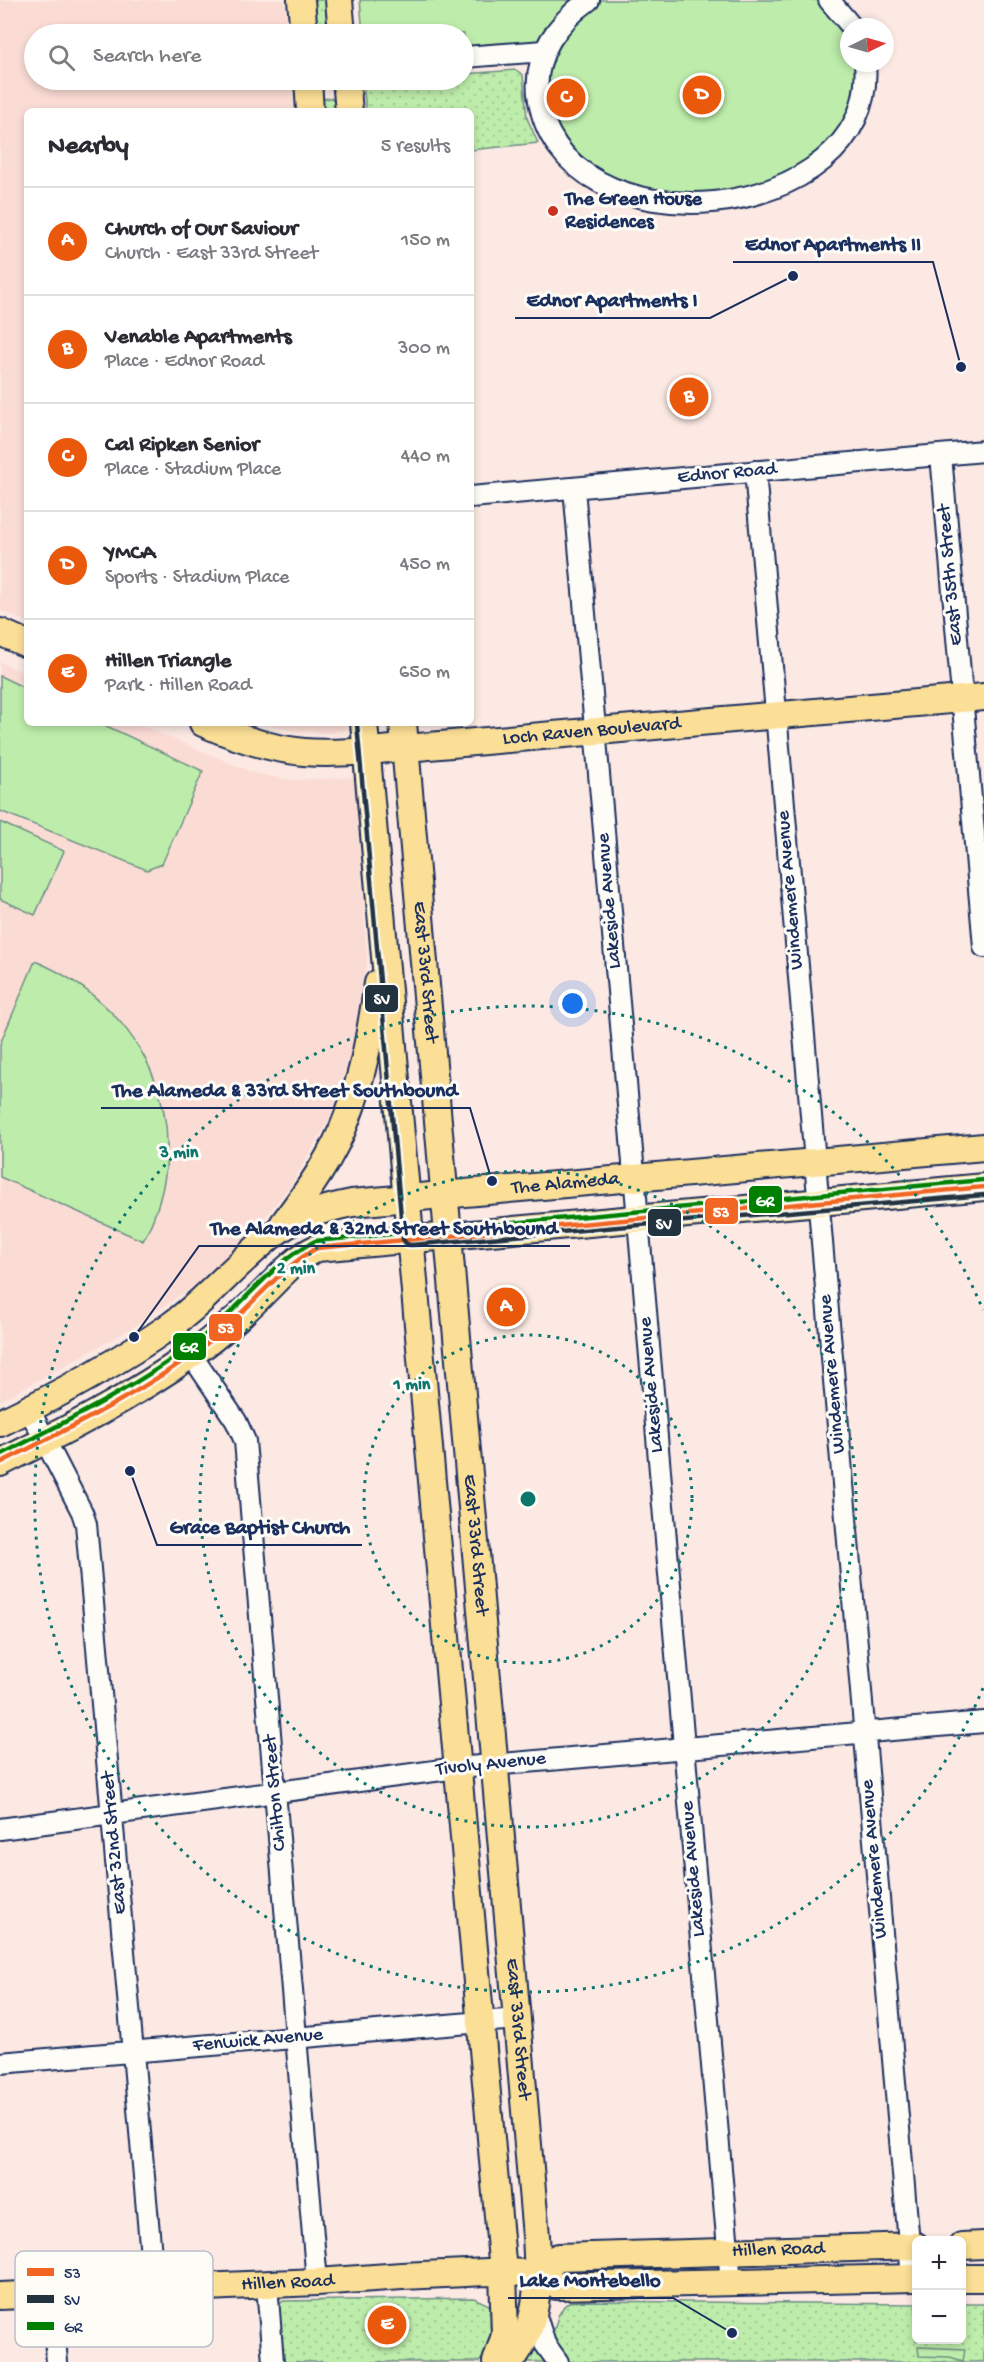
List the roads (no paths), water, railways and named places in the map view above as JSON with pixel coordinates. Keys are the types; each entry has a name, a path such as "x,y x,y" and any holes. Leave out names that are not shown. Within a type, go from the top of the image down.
{"main road":[{"path":"301,0 303,24"},
{"path":"339,0 341,24"},
{"path":"309,90 310,108"},
{"path":"347,90 349,108"},
{"path":"0,632 24,643"},
{"name":"Loch Raven Boulevard","path":"211,726 258,743 292,751 329,753 973,698"},
{"name":"East 33rd Street","path":"364,726 503,2272 505,2335 496,2362"},
{"name":"East 33rd Street","path":"403,726 538,2273 535,2313 521,2346 510,2362"},
{"path":"280,1229 320,1171 347,1118 369,1037 381,955 382,922"},
{"name":"The Alameda","path":"0,1423 117,1360 171,1325 208,1296 280,1229 306,1215 338,1206 445,1194 984,1147"},
{"name":"The Alameda","path":"0,1463 154,1380 192,1354 238,1317 304,1254 331,1245 984,1187"},
{"name":"Hillen Road","path":"538,2273 558,2257 912,2246"},
{"path":"966,2246 984,2246"},
{"name":"Hillen Road","path":"213,2286 503,2272 538,2273 557,2286 912,2278"},
{"path":"966,2278 984,2278"},
{"name":"Hillen Road","path":"0,2296 15,2295"}],"street":[{"path":"589,0 564,21 544,51 540,61 537,86 541,111 554,142 569,160 594,178 620,191 662,202 682,204 723,202 756,195 798,176 823,159 846,137 859,112 866,72"},
{"path":"829,0 844,18"},
{"path":"474,56 544,51"},
{"name":"Ednor Road","path":"474,497 984,451"},
{"name":"East 35th Street","path":"940,455 973,698 984,947"},
{"name":"Windemere Avenue","path":"755,471 864,1732 912,2236"},
{"name":"Lakeside Avenue","path":"574,488 731,2283"},
{"name":"Chilton Street","path":"171,1325 236,1421 245,1441 317,2282"},
{"name":"East 32nd Street","path":"28,1409 82,1512 86,1524 151,2251"},
{"name":"Tivoly Avenue","path":"0,1829 458,1768 984,1722"},
{"name":"Fenwick Avenue","path":"0,2063 517,2019"},
{"path":"267,2284 273,2362"},
{"path":"535,2313 545,2344 558,2362"},
{"path":"56,2347 57,2362"}],"place":[{"name":"YMCA","path":"702,95"},
{"name":"Cal Ripken Senior","path":"566,98"},
{"name":"The Green House Residences","path":"553,211"},
{"name":"Ednor Apartments I","path":"793,276"},
{"name":"Ednor Apartments II","path":"961,367"},
{"name":"Venable Apartments","path":"689,397"},
{"name":"The Alameda & 33rd Street Southbound","path":"492,1181"},
{"name":"Church of Our Saviour","path":"506,1307"},
{"name":"The Alameda & 32nd Street Southbound","path":"134,1337"},
{"name":"Grace Baptist Church","path":"130,1471"},
{"name":"Hillen Triangle","path":"387,2325"},
{"name":"Lake Montebello","path":"732,2333"}]}
